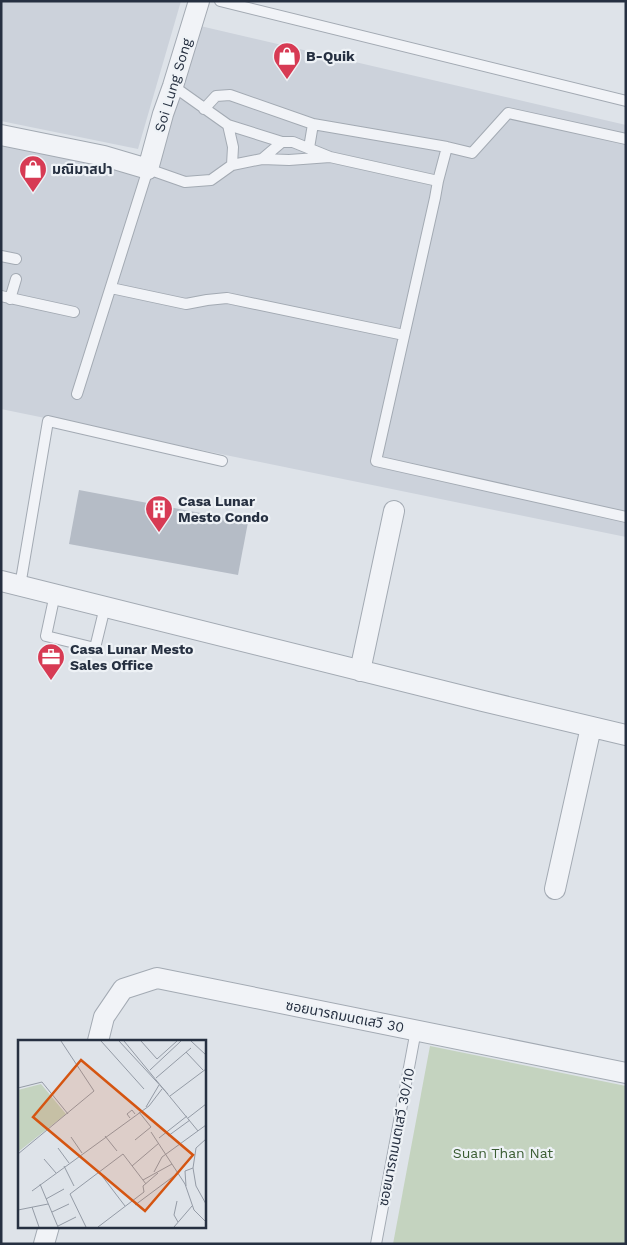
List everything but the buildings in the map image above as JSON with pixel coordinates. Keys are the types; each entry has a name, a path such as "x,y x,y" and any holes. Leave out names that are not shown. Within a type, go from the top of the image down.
{"street":[{"name":"Soi Lung Song","path":"148,169 163,114 199,1"},
{"path":"1,135 104,156 148,169"},
{"path":"360,671 394,510"},
{"path":"11,583 360,671 626,735"},
{"path":"555,889 591,727"},
{"name":"ซอยนารถมนตเสวี 30","path":"98,1040 104,1017 123,989 157,978 626,1073"},
{"path":"44,1244 48,1228"}],"lane":[{"path":"220,1 626,101"},
{"path":"173,86 228,126 282,142 293,142 330,157 438,181"},
{"path":"204,109 216,96 230,95 313,124 472,153 508,113 626,139"},
{"path":"309,148 313,124"},
{"path":"228,126 233,147 232,165"},
{"path":"262,159 282,142"},
{"path":"447,147 376,461 626,517"},
{"path":"77,394 148,169 185,182 210,180 232,165 262,159 289,160 330,157"},
{"path":"1,256 16,259"},
{"path":"16,279 6,297 74,312"},
{"path":"111,288 186,304 227,298 404,335"},
{"path":"11,583 48,421 222,460"},
{"path":"54,594 46,636 95,648 104,607"},
{"name":"ซอยนารถมนตเสวี 30/10","path":"376,1244 416,1030"}],"shaded area":[{"path":"1,1 181,1 138,149 1,121"},
{"path":"196,25 626,125 626,537 1,409 1,145 151,176"}],"green space":[{"name":"Suan Than Nat","path":"430,1046 626,1086 626,1244 393,1244"}],"place":[{"name":"B-Quik","path":"287,80"},
{"name":"มณิมาสปา","path":"33,193"},
{"name":"Casa Lunar Mesto Condo","path":"159,533"},
{"name":"Casa Lunar Mesto Sales Office","path":"51,681"}]}
